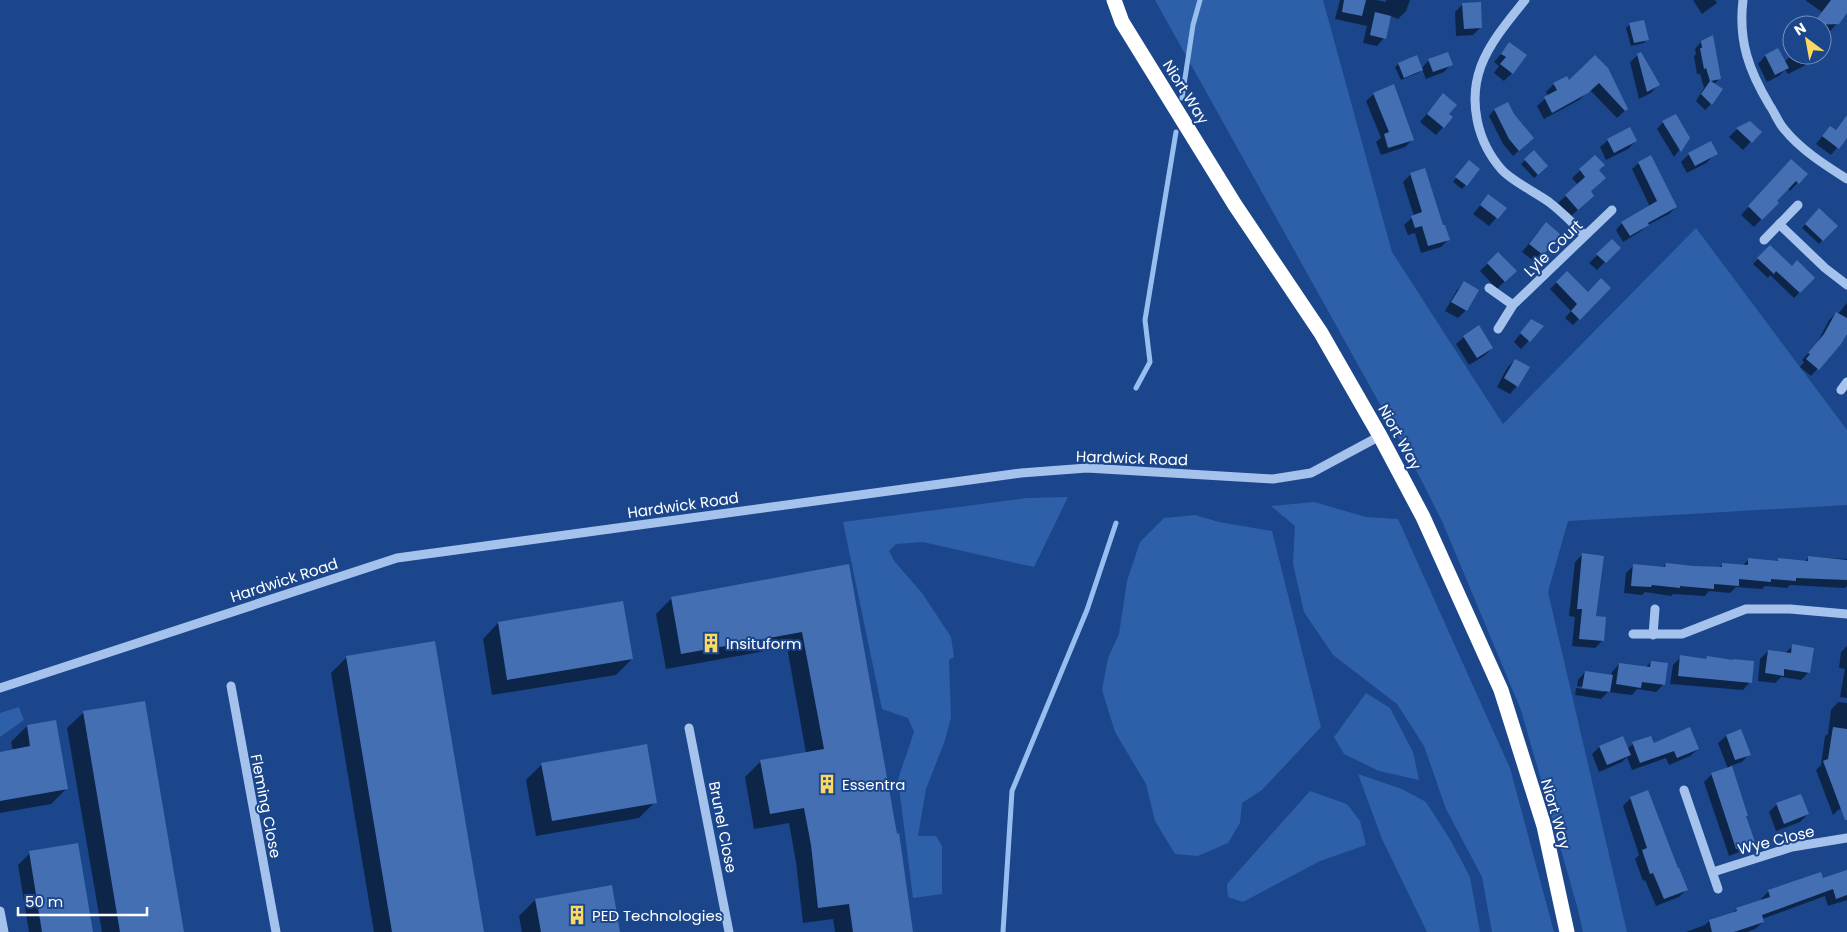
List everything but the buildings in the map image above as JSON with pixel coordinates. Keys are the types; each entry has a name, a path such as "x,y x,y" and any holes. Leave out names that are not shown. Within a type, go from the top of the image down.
{"highway":[{"name":"Niort Way","path":"1114,0 1122,22 1235,205 1321,333 1380,436 1423,517 1500,690 1544,826 1567,932"}],"street":[{"path":"1525,0 1488,50 1480,67 1476,86 1475,116 1484,143 1502,170 1549,202 1585,236"},
{"path":"1742,0 1741,18 1746,56 1761,91 1784,129 1819,161 1847,179"},
{"path":"1764,240 1798,205"},
{"name":"Lyle Court","path":"1498,329 1513,306 1612,210"},
{"path":"1779,224 1825,268 1847,285"},
{"path":"1489,288 1513,306"},
{"name":"Hardwick Road","path":"0,688 397,558 1021,473 1086,468 1273,479 1311,473 1380,436"},
{"path":"1653,635 1654,609"},
{"path":"1633,634 1682,634 1746,609 1790,609 1847,614"},
{"name":"Fleming Close","path":"231,686 276,932"},
{"name":"Brunel Close","path":"689,728 728,932"},
{"path":"1684,790 1718,889"},
{"name":"Wye Close","path":"1713,872 1792,847 1847,838"},
{"path":"0,911 4,932"}],"shaded area":[{"path":"1155,0 1323,0 1392,252 1503,424 1696,228 1847,430 1847,505 1568,521 1548,592 1627,932 1583,932 1521,710 1442,521 1411,460"},
{"path":"1068,497 1034,567 923,542 896,544 889,551 895,562 922,593 951,637 954,657 949,660 951,718 944,743 926,789 918,836 936,836 942,846 942,894 913,898 898,779 914,732 908,718 882,709 843,522 1027,498"},
{"path":"1314,502 1366,517 1398,519 1510,768 1554,932 1492,932 1482,877 1446,809 1424,746 1397,704 1333,655 1304,612 1293,564 1295,526 1271,506"},
{"path":"1195,515 1219,522 1272,531 1321,727 1262,790 1242,803 1240,823 1228,843 1198,856 1175,854 1155,821 1146,784 1115,732 1102,690 1108,658 1119,634 1127,581 1140,542 1164,518"},
{"path":"1366,693 1390,708 1413,752 1419,780 1379,771 1344,754 1334,737"},
{"path":"19,707 24,720 0,737 0,713"},
{"path":"1358,774 1402,789 1426,802 1451,841 1470,877 1480,932 1427,932 1382,839"},
{"path":"1310,791 1347,804 1360,821 1366,845 1320,861 1243,902 1228,897 1227,884"}],"waterway":[{"path":"1182,98 1193,25 1200,0"},
{"path":"1136,388 1150,362 1145,320 1176,132"},
{"path":"1003,932 1012,791 1087,610 1116,523"}],"place":[{"name":"Insituform","path":"711,643"},
{"name":"Essentra","path":"827,784"},
{"name":"PED Technologies","path":"577,915"}]}
